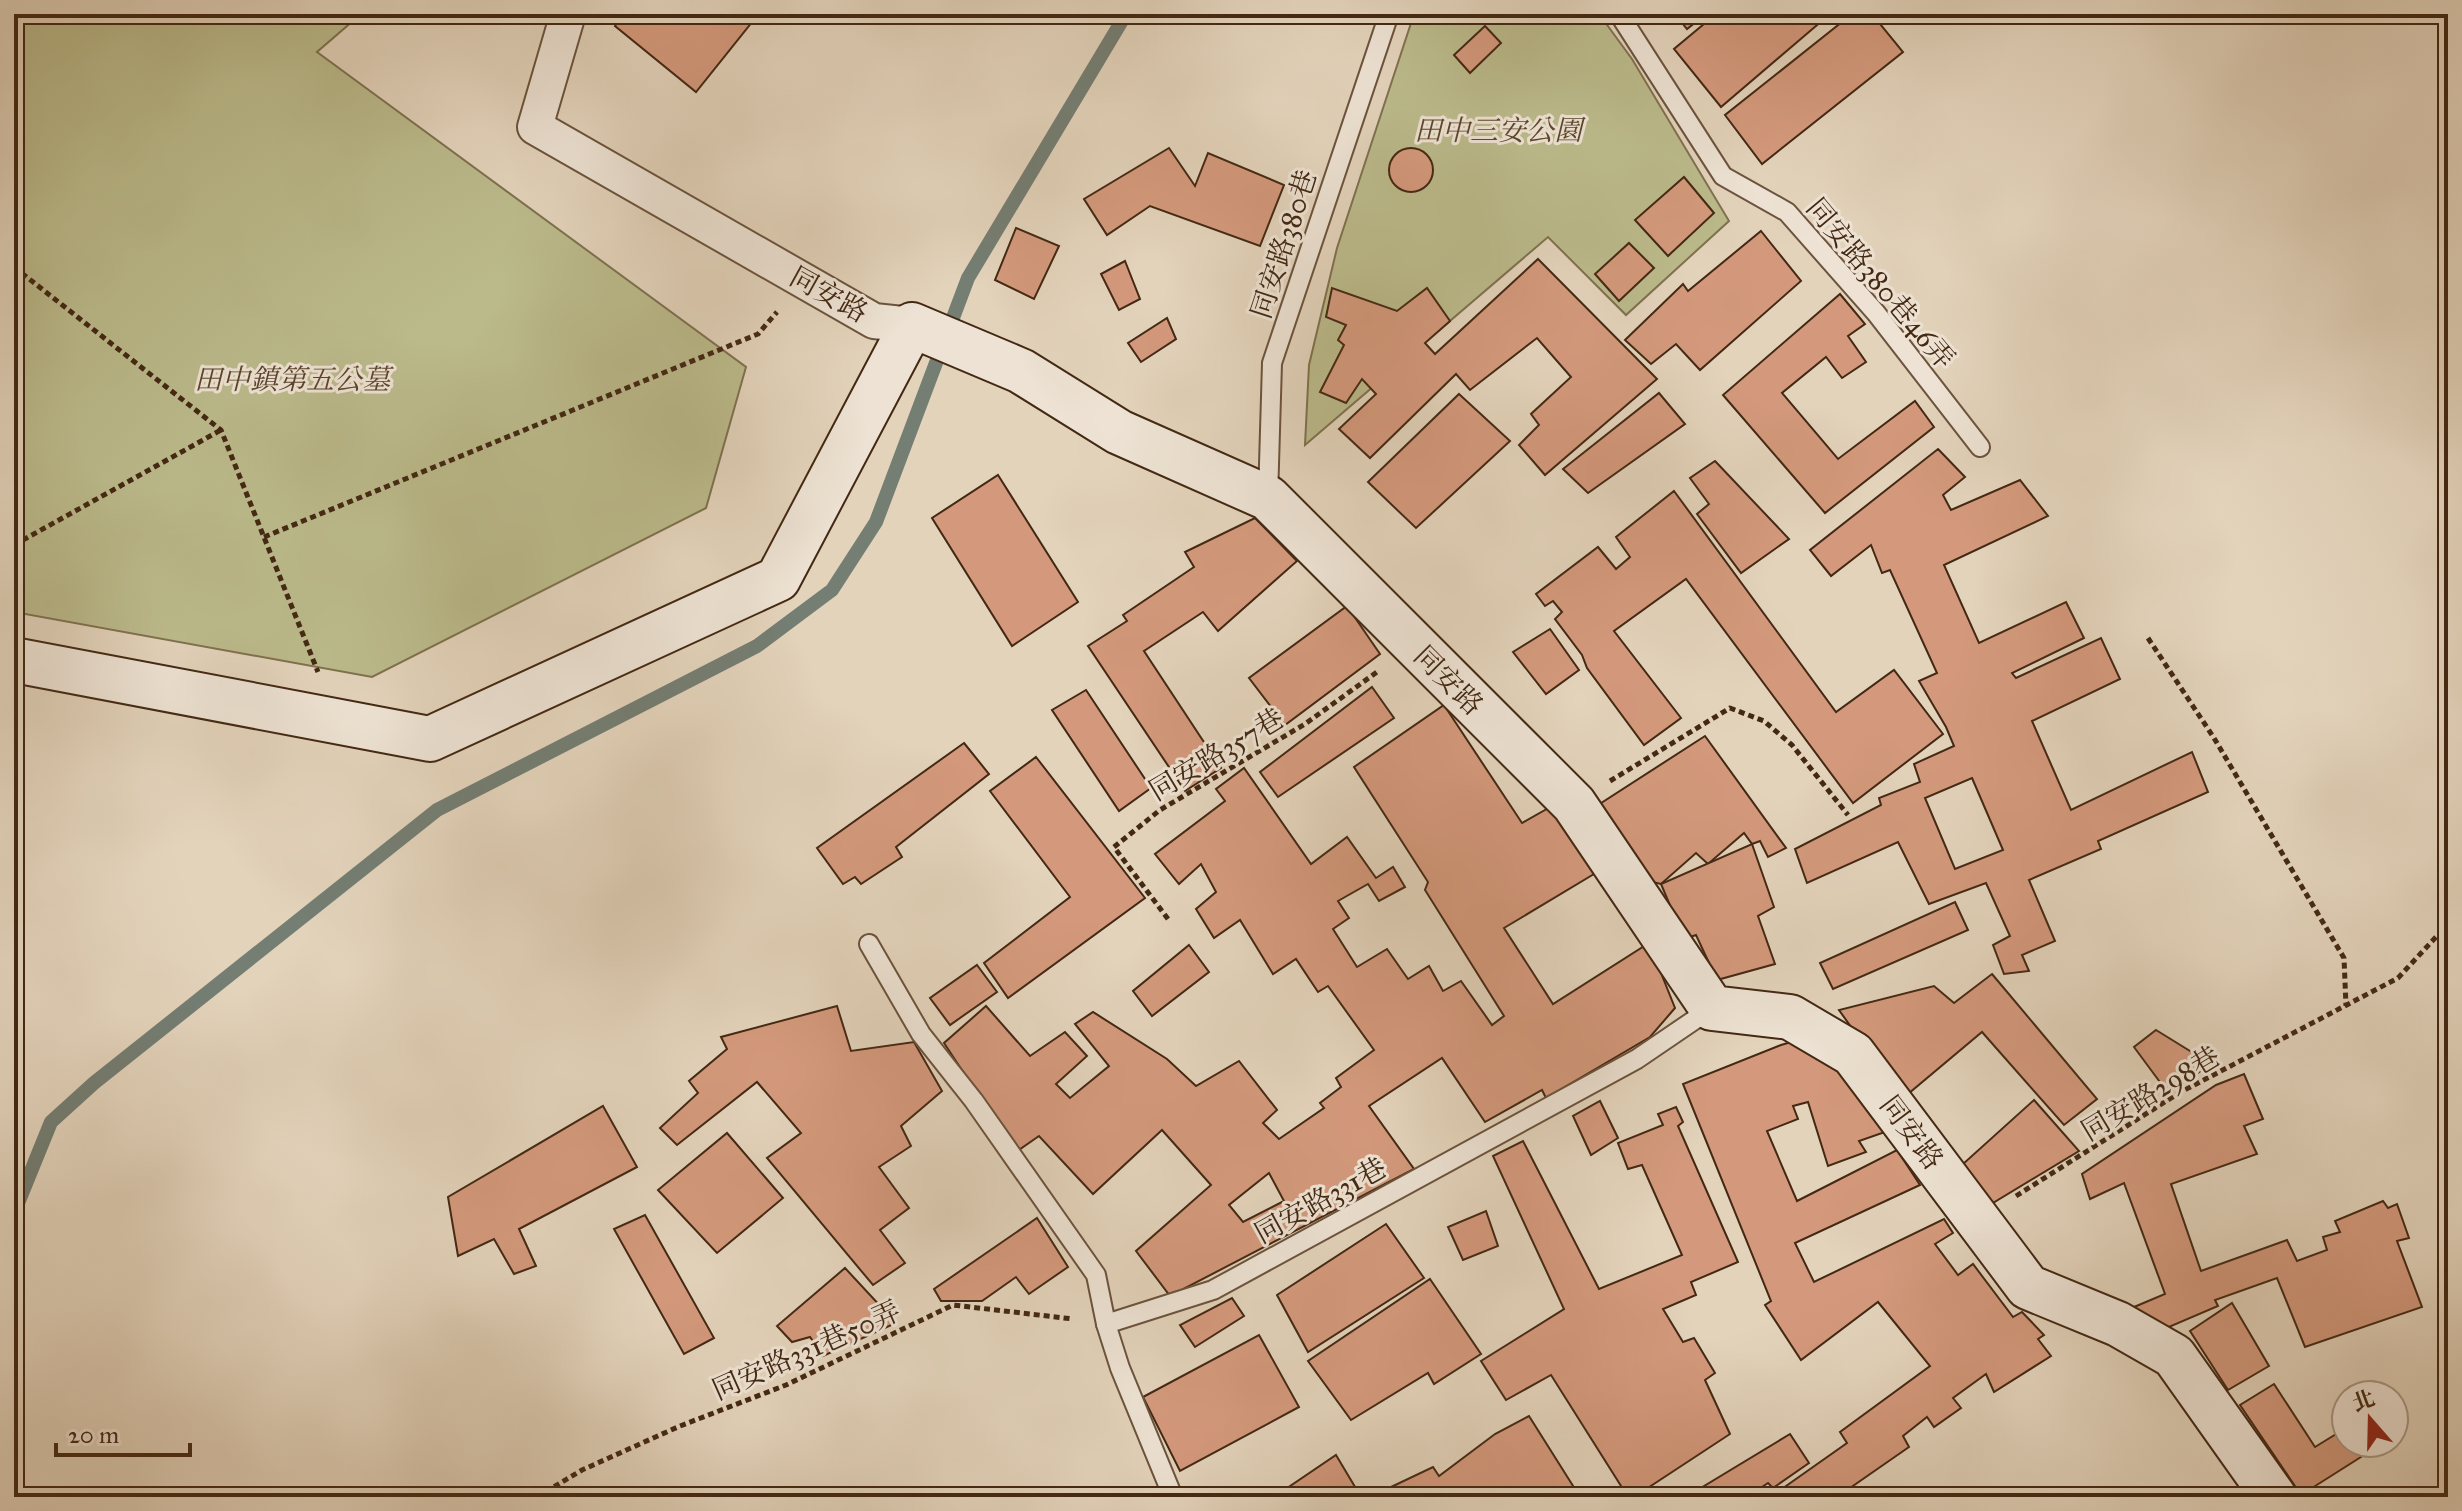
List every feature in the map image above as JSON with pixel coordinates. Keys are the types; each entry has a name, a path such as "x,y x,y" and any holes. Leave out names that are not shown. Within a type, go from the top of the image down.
{"street":[{"name":"同安路","path":"568,14 535,127 874,321 912,325 1021,371 1119,432 1268,498 1574,804 1712,1008 1790,1017 1853,1054 2028,1287 2118,1324 2174,1356 2274,1497"},
{"path":"14,660 430,739 778,579 912,325"}],"lane":[{"name":"同安路380巷","path":"1268,498 1272,363 1389,14"},
{"name":"同安路380巷46弄","path":"1619,14 1723,176 1787,212 1876,313 1980,447"},
{"path":"869,944 921,1034 974,1101 1096,1275 1106,1324 1120,1368 1173,1497"},
{"name":"同安路331巷","path":"1106,1324 1213,1290 1637,1059 1712,1008"}],"path":[{"path":"14,267 221,430 338,721"},
{"path":"264,537 758,334 804,282"},
{"path":"14,545 221,430"},
{"path":"2148,638 2214,738 2344,958 2346,1006"},
{"name":"同安路357巷","path":"1168,919 1114,847 1160,810 1305,724 1414,645"},
{"path":"1574,804 1730,708 1764,721 1792,745 1848,815"},
{"name":"同安路298巷","path":"1978,1220 2179,1093 2398,978 2448,924"},
{"name":"同安路331巷50弄","path":"537,1497 582,1470 680,1426 786,1385 953,1305 1106,1324"}],"green space":[{"name":"田中鎮第五公墓","path":"14,14 361,14 317,52 746,367 706,508 372,677 14,612"},
{"name":"田中三安公園","path":"1414,14 1599,14 1632,59 1729,221 1626,315 1548,237 1305,445 1309,365 1337,248"}],"building":[{"path":"624,14 743,14 752,22 696,92 615,26"},
{"path":"1675,14 1706,14 1687,29"},
{"path":"1716,14 1830,14 1721,107 1674,49"},
{"path":"1852,14 1872,14 1903,52 1762,164 1725,115"},
{"path":"1485,26 1501,43 1470,73 1454,55"},
{"path":"1169,148 1195,186 1208,153 1284,185 1260,246 1150,206 1107,235 1084,199"},
{"path":"1411,148 1427,154 1433,170 1427,186 1411,192 1395,186 1389,170 1395,154"},
{"path":"1684,177 1714,213 1668,256 1635,220"},
{"path":"1016,228 1059,246 1034,299 995,280"},
{"path":"1761,231 1801,281 1700,370 1676,344 1651,364 1625,340 1683,284 1688,291"},
{"path":"1629,243 1654,268 1619,301 1595,274"},
{"path":"1538,259 1657,379 1545,475 1519,445 1539,425 1531,414 1571,377 1537,338 1470,390 1456,374 1370,458 1339,429 1376,394 1362,379 1346,403 1320,392 1344,345 1338,340 1346,325 1326,317 1332,288 1397,311 1427,288 1450,321 1425,343 1435,354"},
{"path":"1125,261 1140,299 1119,310 1101,274"},
{"path":"1840,294 1865,324 1848,336 1866,362 1842,378 1826,357 1782,393 1838,459 1915,401 1934,427 1825,513 1723,395"},
{"path":"1167,318 1176,339 1141,362 1128,343"},
{"path":"1659,393 1685,424 1588,493 1563,469"},
{"path":"1459,394 1510,441 1416,528 1368,482"},
{"path":"1938,449 1965,477 1943,495 1951,510 2020,480 2048,516 1944,565 1979,643 2066,602 2084,638 2012,673 2016,678 2101,638 2120,679 2032,721 2071,810 2192,752 2208,792 2098,841 2101,849 2029,880 2055,941 2022,955 2029,971 2004,974 1993,945 2010,936 1986,883 1929,904 1898,842 1807,883 1795,849 1881,805 1879,798 1920,782 1914,764 1954,746 1919,681 1937,673 1890,570 1882,573 1871,545 1831,576 1810,550","holes":["1972,778 2003,850 1955,869 1925,798"]},
{"path":"1715,461 1789,539 1741,573 1697,514 1709,504 1690,478"},
{"path":"998,475 1078,602 1012,646 932,518"},
{"path":"1674,491 1836,712 1894,670 1943,734 1853,803 1686,579 1614,631 1681,718 1644,745 1555,619 1562,612 1553,601 1545,606 1536,594 1598,547 1616,569 1630,557 1616,537"},
{"path":"1255,518 1297,561 1218,631 1203,612 1144,651 1221,768 1185,791 1088,646 1127,621 1123,615 1194,567 1185,552"},
{"path":"1347,606 1380,654 1285,725 1249,678"},
{"path":"1550,629 1579,670 1546,694 1513,652"},
{"path":"1372,687 1394,718 1278,797 1260,772"},
{"path":"1086,690 1151,788 1119,811 1052,710"},
{"path":"1444,705 1522,823 1552,806 1594,874 1504,928 1553,1004 1649,943 1675,1008 1650,1037 1546,1098 1542,1090 1485,1122 1442,1058 1369,1106 1414,1169 1170,1296 1136,1251 1211,1185 1162,1130 1093,1194 1039,1136 1016,1152 944,1043 986,1006 1030,1056 1065,1032 1087,1056 1056,1084 1070,1098 1109,1066 1075,1024 1093,1012 1167,1059 1196,1086 1239,1061 1277,1110 1263,1123 1279,1139 1324,1108 1320,1103 1341,1087 1336,1078 1374,1050 1328,986 1318,992 1296,959 1273,974 1240,920 1214,938 1196,909 1216,892 1201,864 1179,884 1155,854 1225,801 1216,789 1244,768 1311,864 1347,837 1376,878 1393,867 1405,887 1379,901 1368,884 1338,901 1349,918 1333,929 1357,967 1387,949 1408,979 1429,966 1443,991 1461,981 1492,1025 1504,1016 1425,890 1428,882 1354,767","holes":["1269,1173 1284,1201 1243,1222 1229,1205"]},
{"path":"1705,736 1786,848 1768,857 1760,841 1752,844 1744,833 1708,864 1696,853 1661,884 1648,881 1595,807"},
{"path":"964,743 989,774 896,847 902,857 861,884 855,877 843,884 817,848"},
{"path":"1036,757 1145,898 1008,998 984,963 1070,897 990,791"},
{"path":"1752,844 1774,907 1758,916 1775,964 1717,980 1696,935 1684,939 1661,884"},
{"path":"1955,902 1968,930 1833,989 1820,963"},
{"path":"1189,945 1209,972 1152,1016 1133,991"},
{"path":"977,965 997,992 950,1025 930,998"},
{"path":"1992,974 2097,1099 2064,1125 1982,1032 1902,1099 1839,1010 1934,986 1954,1003"},
{"path":"837,1006 851,1051 914,1042 942,1091 901,1126 911,1146 879,1167 909,1208 880,1230 905,1263 873,1285 767,1158 801,1133 757,1082 677,1145 660,1128 698,1093 689,1081 727,1049 721,1037"},
{"path":"2156,1030 2211,1064 2168,1093 2134,1047"},
{"path":"1808,1037 1823,1042 1885,1132 1859,1141 1866,1152 1828,1166 1808,1102 1793,1106 1798,1119 1767,1131 1797,1201 1897,1150 1920,1185 1795,1243 1814,1282 1944,1219 1953,1233 1935,1244 1958,1275 1973,1264 2013,1317 2022,1312 2044,1335 2038,1339 2051,1356 1994,1392 1986,1374 1953,1398 1961,1408 1934,1427 1927,1417 1903,1436 1909,1447 1837,1497 1783,1497 1779,1491 1847,1443 1840,1432 1930,1366 1878,1302 1801,1360 1765,1305 1771,1301 1683,1084"},
{"path":"2244,1074 2263,1119 2244,1126 2257,1154 2171,1184 2201,1271 2287,1240 2297,1261 2327,1250 2323,1237 2340,1232 2335,1221 2383,1201 2388,1208 2397,1204 2409,1238 2397,1241 2422,1307 2305,1347 2277,1278 2215,1300 2218,1306 2162,1330 2127,1310 2165,1294 2124,1183 2090,1199 2082,1174 2216,1085"},
{"path":"2034,1100 2079,1151 1983,1209 1953,1173"},
{"path":"1600,1101 1618,1138 1591,1155 1573,1116"},
{"path":"603,1106 637,1167 519,1229 536,1266 514,1274 494,1239 458,1256 448,1197"},
{"path":"1676,1107 1683,1122 1678,1126 1738,1262 1691,1282 1696,1295 1663,1309 1683,1342 1694,1338 1715,1373 1705,1380 1730,1434 1634,1497 1628,1497 1551,1375 1506,1400 1481,1361 1564,1309 1493,1156 1523,1141 1599,1289 1682,1255 1642,1165 1628,1169 1618,1143 1663,1125 1658,1114"},
{"path":"727,1133 783,1198 717,1253 658,1190"},
{"path":"1486,1211 1498,1246 1463,1260 1448,1227"},
{"path":"645,1215 714,1338 684,1354 614,1229"},
{"path":"1037,1218 1068,1267 1029,1294 1016,1277 982,1301 941,1301 934,1289"},
{"path":"1386,1224 1424,1278 1308,1352 1277,1295"},
{"path":"845,1268 896,1323 823,1356 810,1337 792,1342 777,1326"},
{"path":"1430,1279 1481,1354 1434,1384 1428,1373 1351,1420 1308,1361"},
{"path":"1232,1298 1244,1316 1195,1347 1180,1325"},
{"path":"2232,1303 2269,1366 2228,1390 2190,1331"},
{"path":"1259,1335 1299,1407 1180,1471 1143,1397"},
{"path":"2274,1384 2315,1447 2330,1438 2330,1459 2358,1459 2301,1495 2240,1405"},
{"path":"1529,1416 1580,1497 1370,1497 1433,1467 1439,1476 1495,1434"},
{"path":"1790,1434 1809,1463 1773,1488 1768,1483 1747,1497 1686,1497"},
{"path":"1336,1455 1358,1492 1349,1497 1274,1497"}],"waterway":[{"path":"14,1213 51,1122 94,1083 437,810 757,646 832,590 876,522 968,278 1126,14"}]}
